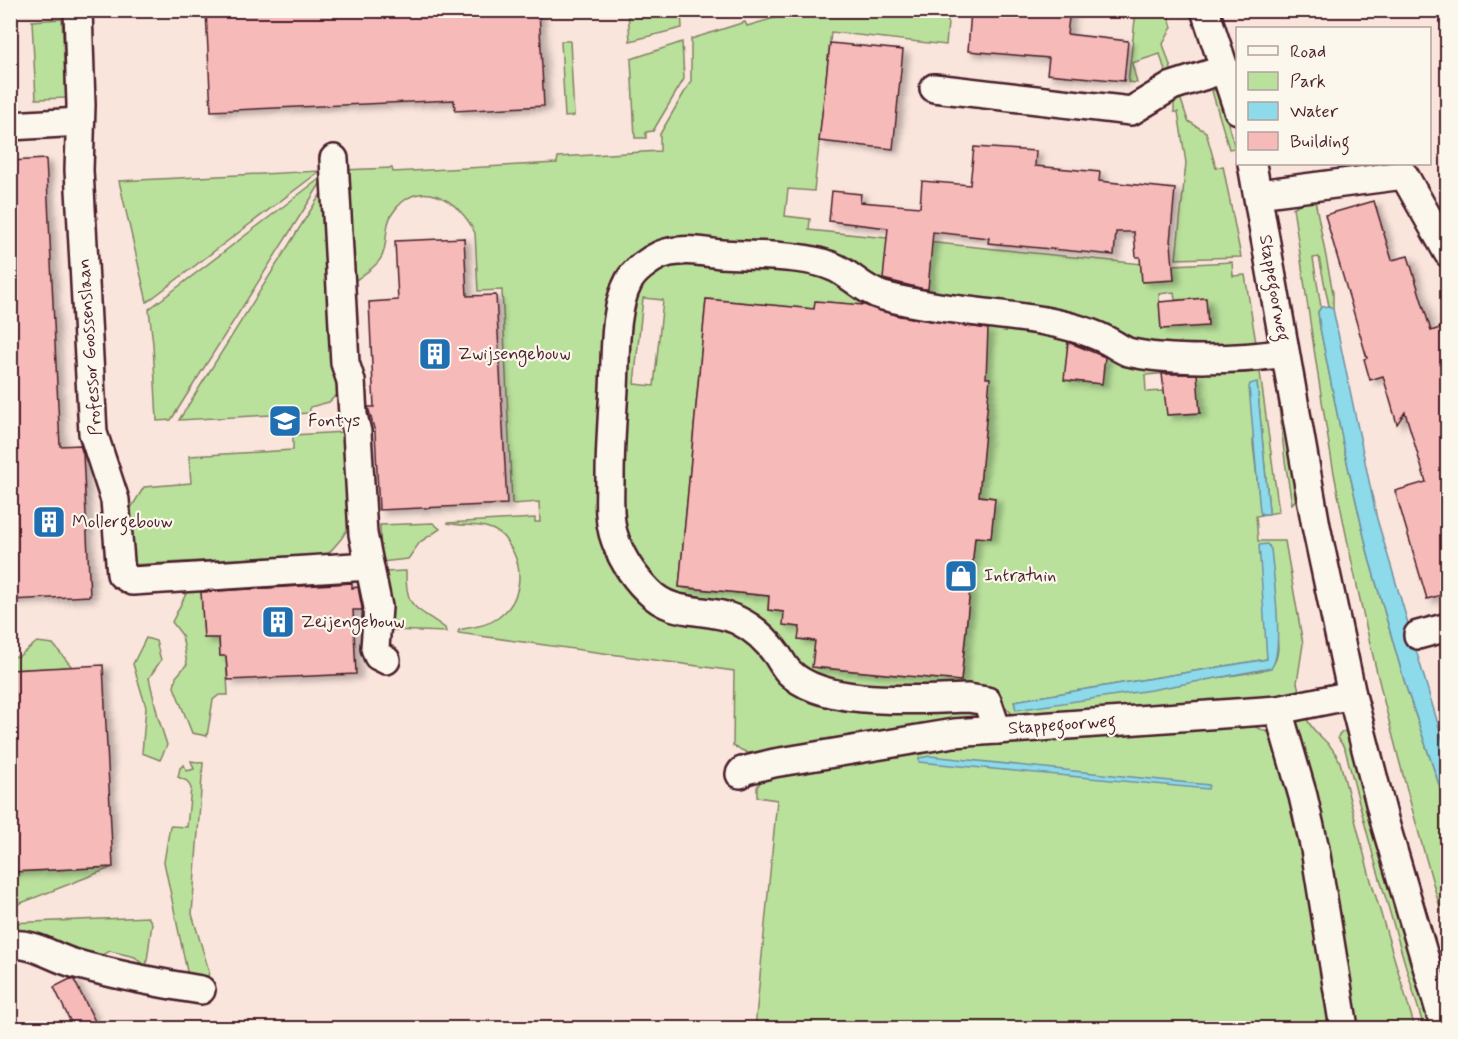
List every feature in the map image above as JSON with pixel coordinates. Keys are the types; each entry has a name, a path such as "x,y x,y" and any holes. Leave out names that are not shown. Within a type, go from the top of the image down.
{"street":[{"name":"Professor Goossenslaan","path":"78,10 79,170 93,433 114,500 121,574 132,581 369,566"},
{"path":"1205,10 1236,104"},
{"path":"934,88 1131,111 1172,86 1225,69"},
{"path":"10,126 80,122"},
{"path":"334,159 345,363 351,381 353,415 357,432 363,534 378,607 375,648 378,656 386,660"},
{"name":"Stappegoorweg","path":"1252,165 1314,515 1352,695 1389,835 1445,1029"},
{"path":"1258,194 1404,175 1448,253"},
{"path":"997,730 987,701 968,698 852,698 830,694 807,685 789,672 767,641 752,628 733,618 708,612 682,610 663,604 642,584 619,551 609,512 618,328 622,300 629,279 644,265 660,255 681,250 809,260 835,268 877,294 905,301 990,315 1039,320 1081,329 1104,338 1125,351 1152,356 1256,358 1285,353"},
{"path":"1418,635 1448,627"},
{"name":"Stappegoorweg","path":"740,774 742,771 774,763 954,734 1278,710 1352,695"},
{"path":"1278,710 1303,796 1315,849 1344,1029"},
{"path":"10,945 17,944 44,950 70,962 163,984 201,990"},
{"path":"10,957 41,965 70,962"}],"green space":[{"path":"819,10 918,10 922,13 923,11 949,11 946,45 831,32 814,191 788,189 785,216 810,219 809,230 1162,266 1141,267 1142,282 1174,280 1173,265 1232,262 1233,276 1245,275 1279,512 1256,516 1258,541 1285,541 1303,644 1297,683 1299,690 1288,693 1283,699 1014,716 998,699 982,718 748,753 733,746 734,671 458,633 459,630 489,623 506,611 516,593 519,574 514,554 505,539 494,530 481,526 447,523 535,518 535,522 540,522 539,502 512,504 502,290 478,291 475,233 468,221 449,201 425,193 414,195 402,202 392,214 381,258 371,269 349,285 342,170 392,168 393,172 557,163 558,157 660,151 660,134 691,81 691,39 745,22 747,26 778,17 778,13 808,11 809,14","holes":["1174,292 1175,300 1205,298 1208,325 1161,329 1159,294","643,298 663,300 654,386 634,384","706,299 814,309 816,301 960,314 988,320 986,364 963,376 989,378 979,496 995,498 991,538 975,537 961,681 813,667 815,641 799,639 800,627 784,612 768,610 769,596 679,587","1068,340 1106,343 1101,384 1065,380","1196,371 1200,413 1168,415 1164,391 1146,392 1145,375","1257,382 1269,511 1261,514 1253,443","1269,545 1278,647 1276,660 1270,667 1248,673 1016,709 1014,701 1267,659"]},
{"path":"628,11 681,11 682,28 630,41"},
{"path":"1136,11 1167,11 1172,27 1163,44 1172,72 1166,74 1160,54 1132,63 1137,83 1128,82"},
{"path":"62,19 66,97 69,98 36,99 32,21"},
{"path":"561,41 570,41 574,116 565,117"},
{"path":"682,42 684,79 653,131 646,132 646,138 635,138 631,59"},
{"path":"1218,89 1235,148 1229,149 1212,91"},
{"path":"1180,97 1188,121 1206,132 1216,168 1223,166 1241,257 1176,259 1186,163 1178,112 1174,112 1174,101"},
{"path":"320,171 147,302 119,181"},
{"path":"327,173 171,420 157,421 149,309"},
{"path":"322,192 327,194 340,392 329,402 310,407 310,413 179,420"},
{"path":"1314,195 1333,293 1333,309 1329,306 1319,257 1313,258 1321,307 1318,312 1345,453 1369,558 1406,687 1447,808 1447,931 1384,704 1334,473 1293,208"},
{"path":"1276,380 1278,380 1298,497 1292,504 1285,461"},
{"path":"344,432 349,527 328,554 130,565 126,506 131,508 144,487 191,483 189,456 293,450 293,435"},
{"path":"433,523 440,529 420,542 408,559 381,562 380,525"},
{"path":"406,571 406,584 411,601 415,607 445,628 446,632 391,630 387,645 382,572"},
{"path":"201,585 204,638 219,638 220,656 226,656 228,695 219,695 213,700 207,736 192,733 174,687 176,677 187,664 182,635 172,622 190,586"},
{"path":"146,638 156,641 161,660 149,678 167,745 160,760 142,753 146,707 133,664"},
{"path":"37,642 53,644 72,667 11,670 11,657 19,656"},
{"path":"1306,716 1313,728 1332,748 1340,762 1370,877 1415,1028 1350,1028 1292,728 1300,717"},
{"path":"1251,725 1270,733 1283,750 1339,1028 755,1028 777,800 757,797 757,787 762,779 954,744"},
{"path":"1345,731 1432,1028 1424,1028 1373,855 1345,749 1338,738 1339,734"},
{"path":"191,761 203,763 192,914 209,971 208,977 205,978 188,976 164,862 170,826 187,827 191,788 187,781 178,777 180,768 184,765 187,771 194,769"},
{"path":"113,867 11,907 14,872"},
{"path":"148,917 152,923 146,968 135,957 110,951 96,958 44,935 22,931 11,932 10,923"}],"water":[{"path":"1329,306 1333,309 1377,519 1447,754 1447,808 1406,687 1369,558 1320,328 1318,312 1321,307"},
{"path":"1257,382 1269,514 1260,512 1249,387 1250,384"},
{"path":"1267,544 1271,549 1278,630 1275,660 1271,668 1151,690 1016,710 1014,701 1267,659 1259,545"},
{"path":"930,756 1209,785 1208,789 919,762 919,758"}],"building":[{"path":"206,10 539,10 544,106 455,111 454,100 211,111"},
{"path":"971,10 1070,10 1067,34 1128,41 1124,81 1047,74 1049,58 968,51"},
{"path":"830,43 903,50 893,149 819,141"},
{"path":"974,147 1036,151 1035,166 1100,172 1099,181 1175,189 1170,242 1174,280 1142,282 1140,257 1136,257 1134,232 1116,232 1114,255 988,243 989,238 933,232 928,289 924,289 883,279 888,228 829,221 832,191 861,194 860,202 920,207 922,181 970,185"},
{"path":"46,159 60,446 80,445 83,454 90,596 10,600 10,161"},
{"path":"1374,201 1392,260 1408,256 1431,331 1440,328 1448,354 1448,593 1427,599 1395,491 1426,482 1405,412 1397,424 1383,376 1370,380 1364,359 1367,358 1325,215"},
{"name":"Zwijsengebouw","path":"464,238 467,296 496,295 507,504 379,510 375,432 368,407 374,407 369,302 398,300 395,241"},
{"path":"1206,298 1208,326 1161,329 1159,302"},
{"path":"706,299 814,309 815,301 864,305 899,316 988,329 986,378 990,378 979,496 995,498 991,538 975,537 961,681 812,667 815,641 798,639 800,627 783,625 784,612 768,610 769,596 679,587"},
{"path":"1068,342 1105,357 1102,384 1064,380"},
{"path":"1162,374 1197,374 1200,413 1167,415"},
{"name":"Zeijengebouw","path":"352,583 352,588 358,587 362,608 362,610 353,610 356,674 228,680 226,656 220,656 219,638 204,638 201,592"},
{"path":"103,665 113,867 10,872 10,670"},
{"path":"70,979 74,980 99,1029 74,1029 54,987"}],"place":[{"name":"Zwijsengebouw","path":"435,354"},
{"name":"Fontys","path":"285,421"},
{"name":"Mollergebouw","path":"49,522"},
{"name":"Intratuin","path":"961,576"},
{"name":"Zeijengebouw","path":"278,622"}]}
